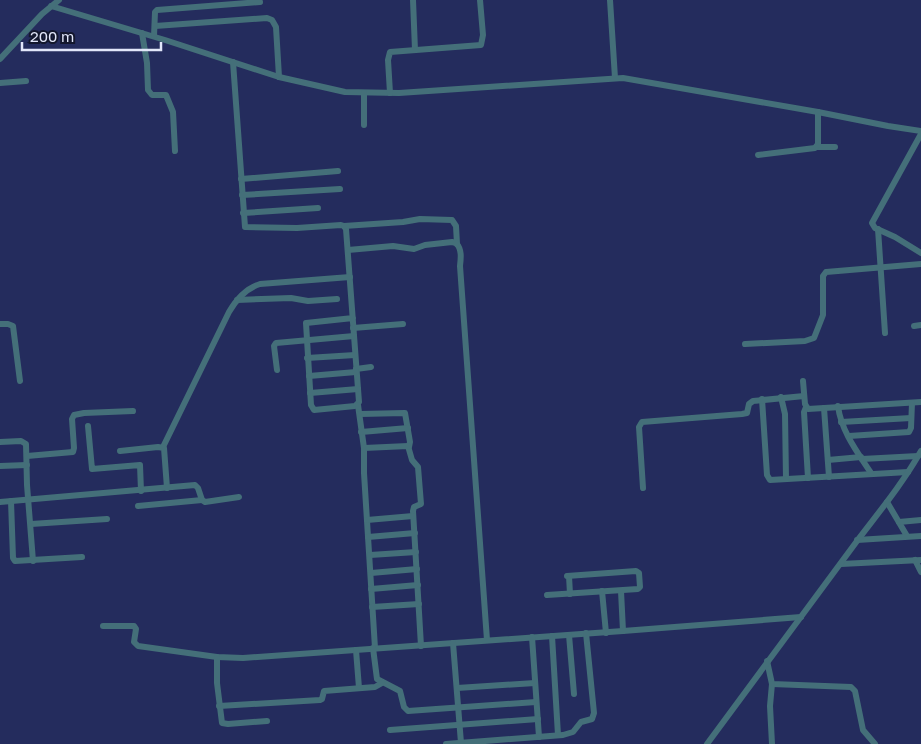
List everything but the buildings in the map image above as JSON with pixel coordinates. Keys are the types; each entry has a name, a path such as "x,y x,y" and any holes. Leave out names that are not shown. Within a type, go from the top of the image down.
{"street":[{"path":"0,59 59,0"},
{"path":"413,0 416,50"},
{"path":"390,93 388,54 393,52 481,45 483,35 480,0"},
{"path":"610,0 615,78"},
{"path":"154,36 155,12 157,10 228,2 260,2"},
{"path":"51,6 154,36 279,77 345,92 390,93 615,78 653,82 921,132 872,223 878,229 921,253"},
{"path":"155,26 267,18 272,20 276,27 279,77"},
{"path":"142,33 147,58 148,90 152,95 166,96 171,104 175,151"},
{"path":"233,62 245,226 249,228 344,226 420,219 452,220 456,226 457,244 461,256 466,367 487,640"},
{"path":"0,83 26,81"},
{"path":"364,93 364,126"},
{"path":"816,147 818,144 818,112"},
{"path":"758,155 816,147 835,148"},
{"path":"241,179 338,171"},
{"path":"242,195 340,189"},
{"path":"243,213 318,208"},
{"path":"344,226 348,250 358,405 364,448 376,677 382,683 400,691 404,708 408,711 536,702"},
{"path":"878,229 885,333"},
{"path":"348,250 389,246 411,249 429,244 452,242 457,244"},
{"path":"745,344 814,338 823,315 824,273 921,264"},
{"path":"167,488 165,450 163,447 229,312 237,300 252,287 260,284 350,277"},
{"path":"237,300 291,298 308,301 336,299"},
{"path":"353,318 307,322 305,324 311,405 314,410 358,405"},
{"path":"0,324 13,326 20,381"},
{"path":"353,328 403,324"},
{"path":"277,370 275,344 354,336"},
{"path":"307,358 355,355"},
{"path":"309,376 371,367"},
{"path":"802,381 806,407 804,412 808,478"},
{"path":"310,393 358,390"},
{"path":"643,488 639,427 642,422 744,414 747,412 751,402 762,399 804,396"},
{"path":"781,397 785,414 786,479"},
{"path":"762,399 767,477 770,480 908,472"},
{"path":"806,407 808,409 921,402"},
{"path":"849,436 908,432 911,430 912,403"},
{"path":"838,406 842,422 871,473"},
{"path":"824,408 830,477"},
{"path":"27,456 73,452 72,420 74,415 133,411"},
{"path":"360,414 404,412 407,416 409,447 412,458 418,467 421,503 414,507 413,516 421,646"},
{"path":"842,422 911,418"},
{"path":"88,426 92,469 140,465 141,491"},
{"path":"362,432 408,428"},
{"path":"0,442 25,442 34,561"},
{"path":"120,451 163,447"},
{"path":"364,448 409,447"},
{"path":"828,460 920,453"},
{"path":"707,744 887,502 920,453"},
{"path":"0,466 27,465"},
{"path":"0,502 195,485 202,500"},
{"path":"138,506 202,500 208,502 240,497"},
{"path":"11,501 14,560 17,562 82,557"},
{"path":"887,502 907,536"},
{"path":"367,520 413,516"},
{"path":"31,524 107,519"},
{"path":"899,522 921,520"},
{"path":"368,537 415,533"},
{"path":"857,540 921,536"},
{"path":"370,555 416,552"},
{"path":"841,564 918,560 921,572"},
{"path":"371,573 417,569"},
{"path":"547,595 570,594 602,591 621,591 639,588 638,572 568,576 570,594"},
{"path":"371,590 418,585"},
{"path":"602,591 606,633"},
{"path":"621,591 623,631"},
{"path":"372,607 419,604"},
{"path":"103,626 134,626 136,629 134,642 138,646 217,657 243,658 569,634 606,633 801,617"},
{"path":"446,744 571,733 581,722 590,720 594,716 586,633"},
{"path":"569,634 574,694"},
{"path":"552,636 558,735"},
{"path":"532,637 539,737"},
{"path":"453,643 461,743"},
{"path":"356,650 359,688"},
{"path":"217,657 219,706 223,723 267,721"},
{"path":"767,661 772,684 770,706 772,744"},
{"path":"219,706 320,700 324,691 375,687 382,683"},
{"path":"457,688 535,683"},
{"path":"772,684 852,687 855,691 864,730 875,744"},
{"path":"390,730 538,719"}]}
